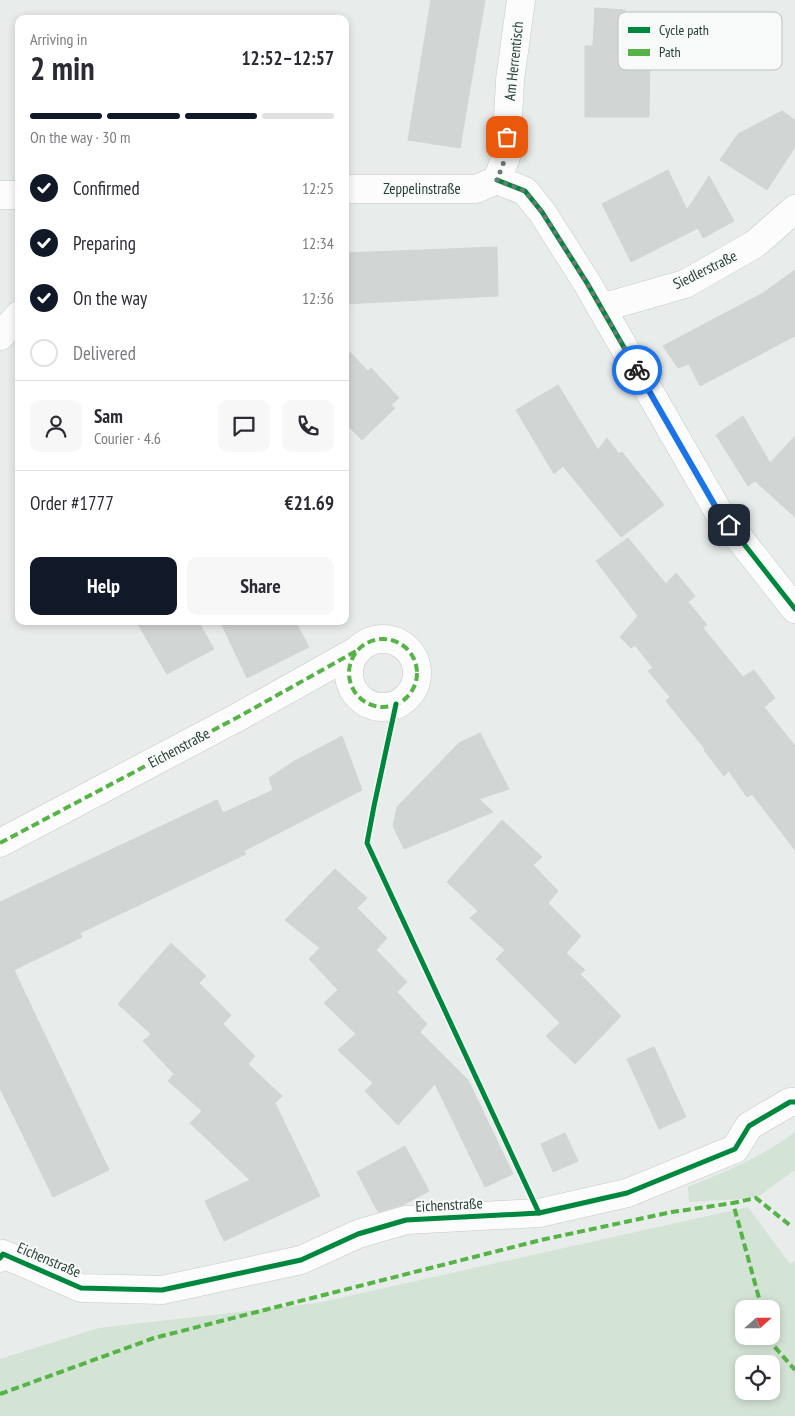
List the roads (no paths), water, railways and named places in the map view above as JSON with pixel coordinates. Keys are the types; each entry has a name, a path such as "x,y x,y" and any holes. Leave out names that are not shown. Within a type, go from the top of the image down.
{"street":[{"name":"Am Herrentisch","path":"497,180 506,156 510,80 521,0"},
{"name":"Zeppelinstraße","path":"349,190 476,189 497,180"},
{"path":"497,180 525,191 542,212 602,308 718,511 795,609"},
{"path":"0,195 15,195"},
{"name":"Siedlerstraße","path":"602,308 685,284 755,244 795,208"},
{"path":"0,336 15,319"},
{"name":"Eichenstraße","path":"0,843 240,716 358,650"},
{"name":"Eichenstraße","path":"1,1253 81,1288 162,1290 300,1260 358,1234 406,1220 539,1213 627,1193 735,1149 749,1126 790,1102 795,1102"}]}
